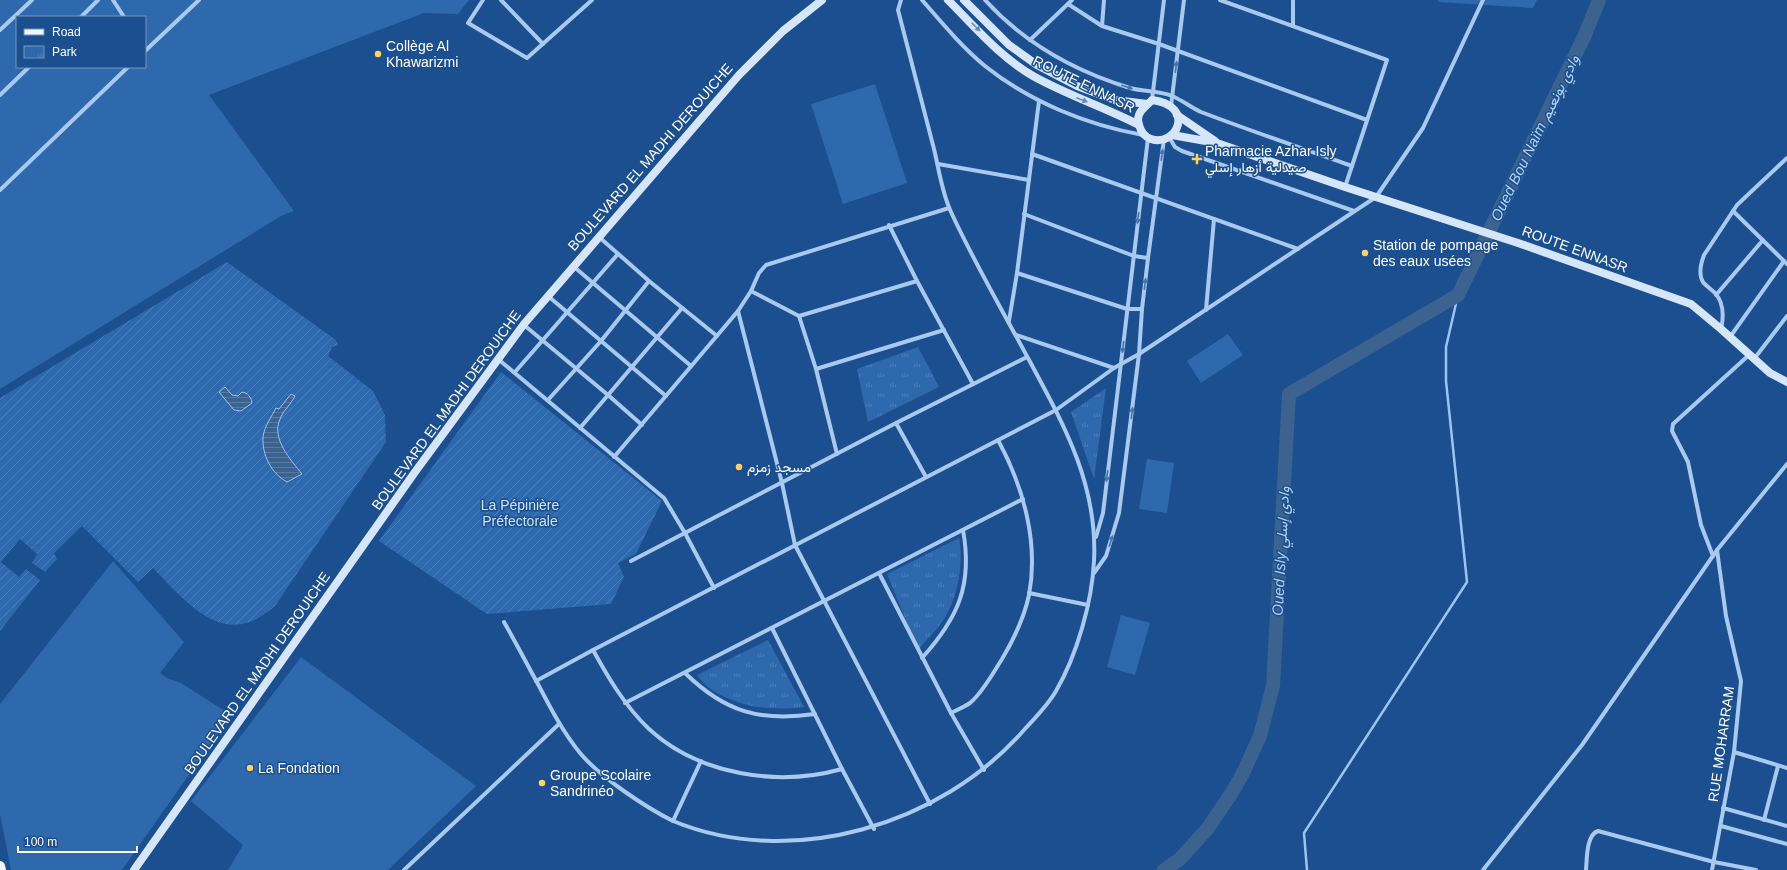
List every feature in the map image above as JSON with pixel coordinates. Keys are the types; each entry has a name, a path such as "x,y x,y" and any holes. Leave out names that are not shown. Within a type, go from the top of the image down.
{"main road":[{"name":"BOULEVARD EL MADHI DEROUICHE","path":"134,870 406,485 524,324 572,266 743,70 783,30 822,0"},
{"name":"ROUTE ENNASR","path":"948,0 1001,53 1031,75 1073,96 1111,111 1139,125"},
{"name":"ROUTE ENNASR","path":"964,0 1009,45 1037,65 1077,86 1115,100 1150,102"},
{"path":"1162,101 1172,106 1177,115 1177,126 1168,137 1158,140 1146,136 1139,125 1141,111 1150,102 1162,101"},
{"name":"ROUTE ENNASR","path":"1177,115 1218,143"},
{"name":"ROUTE ENNASR","path":"1168,137 1218,143 1345,187 1518,243 1690,304 1721,329 1770,373 1786,380"},
{"path":"0,866 1,870"}],"street":[{"path":"0,30 32,0"},
{"path":"82,16 98,0"},
{"path":"113,0 123,16"},
{"path":"146,49 199,0"},
{"path":"483,0 468,22 527,58 590,1"},
{"path":"502,0 542,44"},
{"path":"504,622 559,724 581,755 596,769 641,803 673,821 694,830 731,840 775,845 836,840 874,829 930,804 984,770 1004,753 1034,720 1056,691 1073,652 1088,605 1093,575 1094,542 1093,514 1089,494 1075,454 1056,410 949,208 898,10 901,0"},
{"path":"922,0 949,32 984,65 1039,101 1085,120 1146,136 1134,256 1103,513 1094,542"},
{"path":"985,0 1030,40 1059,60 1096,77 1133,89 1154,90 1172,96 1202,112 1352,166"},
{"path":"1030,40 1072,0"},
{"path":"1102,26 1104,0"},
{"path":"1150,102 1154,90 1164,0"},
{"path":"1172,106 1184,0"},
{"path":"1220,0 1387,60 1345,187"},
{"path":"1293,0 1293,26"},
{"path":"536,681 592,650 1056,410 1114,368 1139,354 1376,197 1423,128 1483,0"},
{"path":"1068,4 1102,26 1159,44 1367,120"},
{"path":"0,95 28,68"},
{"path":"0,190 127,68"},
{"path":"1009,322 1017,273 1039,101"},
{"path":"1168,137 1175,147 1182,151 1354,211"},
{"path":"1093,575 1106,556 1119,513 1139,354 1142,309 1148,258 1156,198 1168,137"},
{"path":"1032,154 1298,249"},
{"path":"1721,329 1723,308 1716,295 1703,281 1701,276 1701,262 1704,254 1733,211 1748,193 1787,158"},
{"path":"938,164 1029,180"},
{"path":"614,457 738,311 752,291 758,273 766,264 889,225 949,208"},
{"path":"1730,337 1786,262 1733,211"},
{"path":"1024,214 1134,256 1148,258"},
{"path":"1206,310 1214,219"},
{"path":"889,225 917,280 974,384"},
{"path":"598,237 649,282 717,336"},
{"path":"1716,295 1763,240"},
{"path":"515,372 544,341 592,282 618,254"},
{"path":"572,266 691,366"},
{"path":"1017,273 1127,309 1142,309"},
{"path":"799,316 917,280"},
{"path":"548,400 601,341 649,282"},
{"path":"752,291 799,316 816,369 837,454"},
{"path":"547,296 568,312 666,396"},
{"path":"580,428 682,308"},
{"path":"738,311 782,483 795,545 930,804"},
{"path":"1712,556 1701,526 1688,462 1672,431 1672,427 1673,424 1751,357 1787,316"},
{"path":"524,324 642,425"},
{"path":"816,369 944,330"},
{"path":"1016,336 1114,368"},
{"path":"631,561 896,423 1027,357"},
{"path":"498,359 664,498 685,533 714,588"},
{"path":"896,423 926,477"},
{"path":"951,713 970,703 992,674 1015,636 1029,593 1031,540 1023,499 1009,460 998,440"},
{"path":"1483,870 1582,745 1712,556 1787,464"},
{"path":"625,703 1023,499"},
{"path":"922,658 937,641 952,619 960,597 966,563 963,530"},
{"name":"RUE MOHARRAM","path":"1712,870 1734,752 1741,681 1726,616 1717,550"},
{"path":"879,573 951,713 984,770"},
{"path":"1029,593 1088,605"},
{"path":"772,628 842,770 874,829"},
{"path":"592,650 611,683 625,703 642,721 661,739 701,761 735,771 776,777 809,776 842,770"},
{"path":"685,673 713,697 749,714 780,717 815,714"},
{"path":"404,870 559,724"},
{"path":"1734,752 1787,768"},
{"path":"673,821 701,761"},
{"path":"1764,820 1778,766"},
{"path":"1723,808 1787,826"},
{"path":"1721,826 1787,844"},
{"path":"1586,870 1590,837 1598,831 1714,862 1756,870"}],"green space":[{"path":"0,0 469,0 458,14 424,13 209,95 294,211 281,216 0,389"},
{"path":"1438,0 1537,0 1533,8 1438,2"},
{"path":"875,84 907,183 843,204 811,104"},
{"path":"227,262 336,340 338,345 332,347 328,356 373,391 385,415 386,442 275,606 260,617 244,624 229,625 214,620 200,613 187,602 153,568 138,582 82,526 54,553 57,559 45,572 32,563 37,554 20,539 1,562 19,577 26,569 40,580 0,631 0,398"},
{"path":"1228,334 1243,355 1201,383 1187,361"},
{"path":"918,347 939,387 868,422 857,369"},
{"name":"La Pépinière Préfectorale","path":"501,372 662,501 636,554 618,563 624,577 611,604 487,614 379,541"},
{"path":"1106,388 1094,479 1071,412"},
{"path":"1147,459 1174,463 1167,513 1139,509"},
{"path":"959,538 961,558 959,580 953,601 941,623 918,650 887,574"},
{"path":"113,561 184,642 160,673 167,678 181,683 231,715 122,870 11,870 0,814 0,704"},
{"path":"1121,615 1150,623 1135,675 1107,667"},
{"path":"768,640 804,707 780,709 756,707 734,701 712,690 697,675"},
{"path":"301,657 476,786 388,870 228,870 243,845 191,801"}],"shaded area":[{"path":"225,387 232,395 238,396 242,392 248,394 252,403 241,411 234,410 219,392"},
{"path":"291,394 295,396 280,419 278,434 280,442 288,456 302,474 287,482 272,469 264,450 263,437 266,426 276,408 279,409"}],"waterway":[{"name":"Oued Isly وادي إسلي","path":"1164,870 1180,859 1208,828 1242,775 1260,736 1273,686 1289,394 1458,295 1584,37 1599,0"},
{"path":"1307,870 1304,833 1467,582 1446,381 1446,347 1458,295"}],"place":[{"name":"Collège Al Khawarizmi","path":"378,54"},
{"name":"Pharmacie Azhar Isly صيدلية أزهار إسلي","path":"1197,159"},
{"name":"Station de pompage des eaux usées","path":"1365,253"},
{"name":"مسجد زمزم","path":"739,467"},
{"name":"La Fondation","path":"250,768"},
{"name":"Groupe Scolaire Sandrinéo","path":"542,783"}],"water label":[{"name":"Oued Bou Naïm وادي بونعيم","path":"1535,138"}]}
